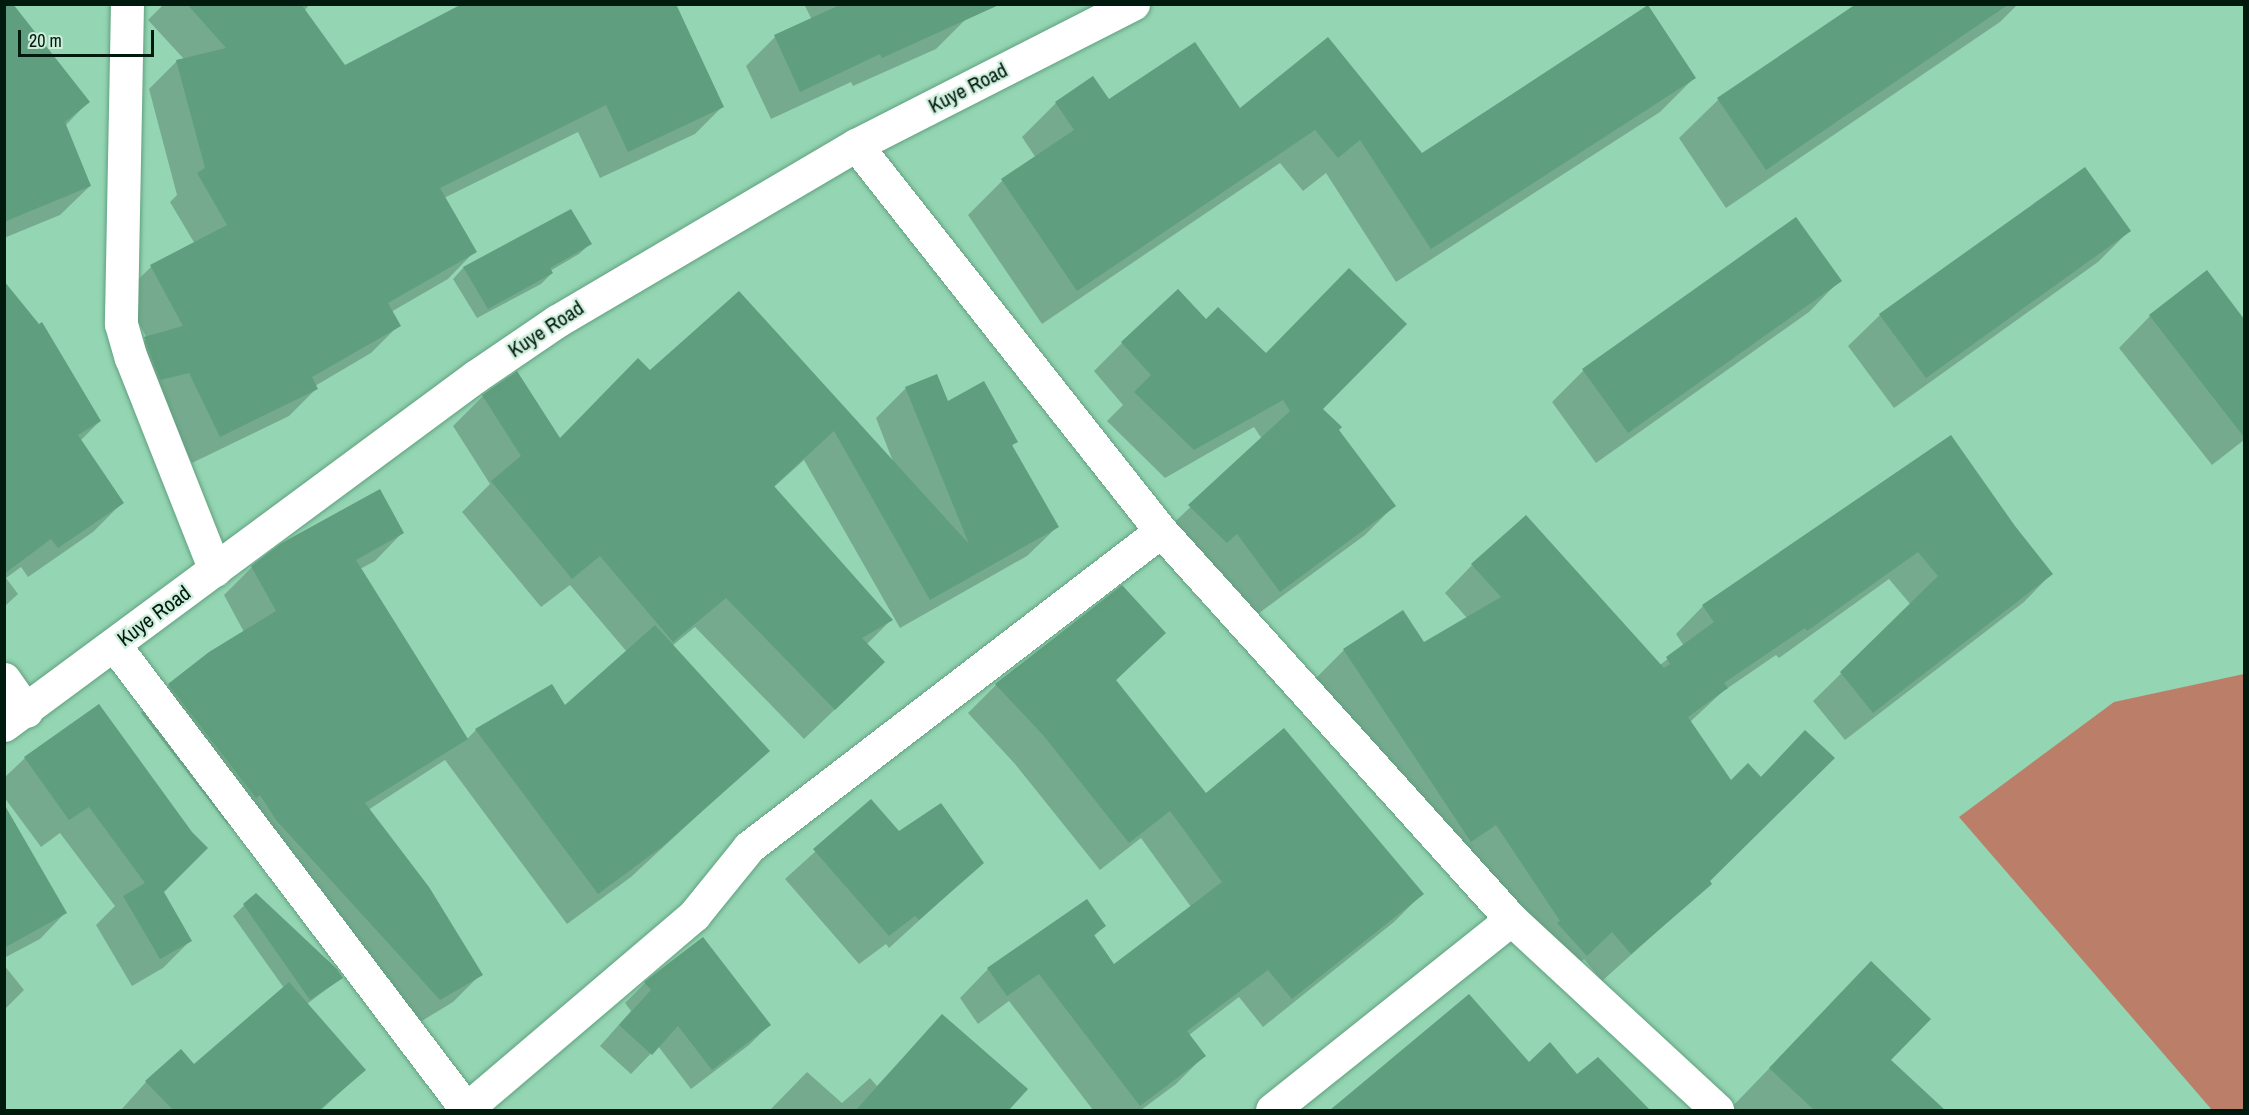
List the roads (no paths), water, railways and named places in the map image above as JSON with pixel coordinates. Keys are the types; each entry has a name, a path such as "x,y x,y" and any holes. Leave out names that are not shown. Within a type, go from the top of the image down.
{"street":[{"path":"127,4 121,324 131,358 215,570"},
{"name":"Kuye Road","path":"15,718 476,376 557,321 856,145 1133,4"},
{"path":"856,145 1161,531 1511,919 1718,1110"},
{"path":"115,646 466,1110 694,915 749,847 1161,531"},
{"path":"4,680 15,718"},
{"path":"1272,1110 1511,919"}]}
